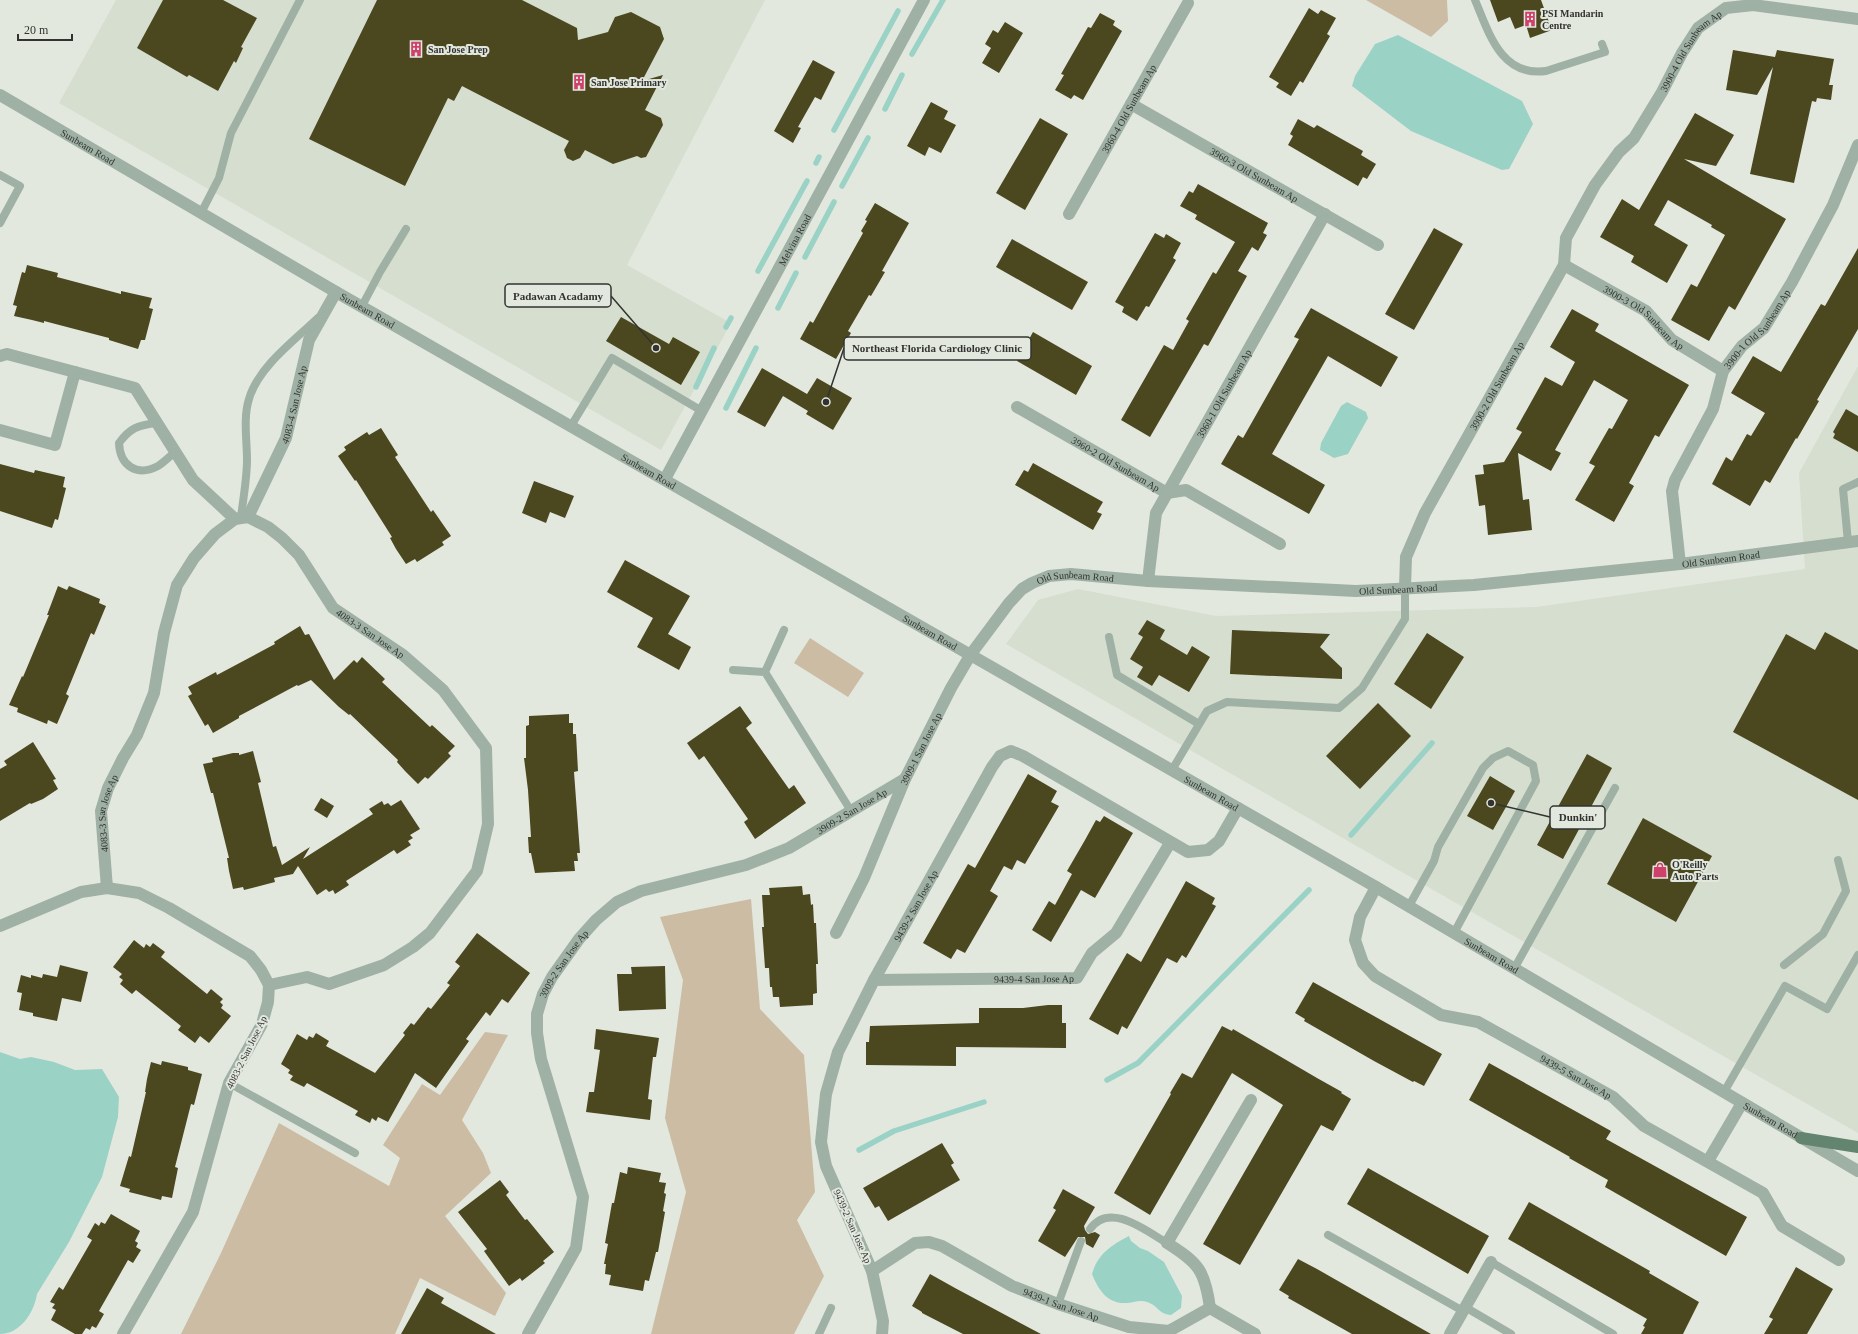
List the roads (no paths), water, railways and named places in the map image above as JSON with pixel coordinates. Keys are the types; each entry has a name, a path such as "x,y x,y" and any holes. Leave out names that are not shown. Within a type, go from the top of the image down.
{"main road":[{"path":"1801,1138 1858,1147"}],"street":[{"name":"Melvina Road","path":"665,480 924,0"},
{"name":"3960-4 Old Sunbeam Ap","path":"1069,214 1188,3"},
{"name":"3900-4 Old Sunbeam Ap","path":"1595,185 1619,152 1634,138 1682,53 1698,28 1726,8 1753,5 1858,19"},
{"name":"Sunbeam Road","path":"0,95 336,292 1409,906 1858,1171"},
{"name":"3960-3 Old Sunbeam Ap","path":"1131,104 1378,245"},
{"name":"3900-1 Old Sunbeam Ap","path":"1680,564 1672,491 1675,480 1713,409 1723,371 1742,346 1764,328 1792,282 1833,205 1858,145"},
{"name":"3900-2 Old Sunbeam Ap","path":"1405,588 1406,557 1425,513 1564,266 1566,238 1595,185"},
{"name":"3960-1 Old Sunbeam Ap","path":"1148,581 1156,513 1325,214"},
{"name":"3900-3 Old Sunbeam Ap","path":"1564,266 1646,311 1672,340 1723,371"},
{"name":"4083-4 San Jose Ap","path":"242,518 286,438 309,340 336,292"},
{"path":"0,356 7,354 135,388 193,480 242,518"},
{"path":"0,430 55,445 75,372"},
{"name":"3960-2 Old Sunbeam Ap","path":"1017,407 1167,493 1186,490 1280,544"},
{"name":"4083-3 San Jose Ap","path":"107,888 101,811 108,788 122,758 137,735 154,693 164,633 177,585 199,552 215,534 242,518 268,527 282,538 299,555 332,608 403,655 444,690 486,748 488,824 478,871 430,933 413,947 384,965 329,984 307,977 269,985"},
{"name":"Old Sunbeam Road","path":"971,654 1009,603 1022,589 1049,576 1071,574 1148,581 1333,590 1474,586 1680,564 1853,542"},
{"name":"3909-1 San Jose Ap","path":"836,933 864,878 904,779 951,688 971,654"},
{"name":"9439-2 San Jose Ap","path":"882,1334 883,1321 872,1271 826,1166 821,1142 826,1094 838,1052 874,980 992,767 1000,756 1010,751 1023,756 1170,843 1188,852 1208,850 1219,842 1238,808"},
{"name":"3909-2 San Jose Ap","path":"528,1334 576,1248 583,1197 541,1059 537,1033 537,1014 552,977 588,929 616,902 641,891 746,864 789,848 904,779"},
{"name":"9439-4 San Jose Ap","path":"874,980 1077,978 1092,953 1116,933 1170,843"},
{"name":"9439-5 San Jose Ap","path":"1376,887 1360,917 1355,940 1362,962 1374,976 1441,1015 1478,1022 1613,1097 1644,1126 1708,1160 1763,1193 1782,1226 1839,1260"},
{"path":"0,926 81,892 107,888 139,893 169,908 250,956 261,970 269,985"},
{"name":"4083-2 San Jose Ap","path":"123,1334 193,1212 229,1083 262,1024 268,1002 269,985"},
{"path":"1251,1100 1167,1243 1186,1255 1197,1265 1206,1284 1210,1308 1255,1334"},
{"path":"1708,1160 1742,1103"},
{"name":"9439-1 San Jose Ap","path":"872,1271 915,1244 929,1242 942,1246 1012,1286 1058,1304 1129,1327 1168,1333 1210,1308"},
{"path":"1450,1334 1491,1262"}],"lane":[{"path":"201,212 219,178 231,133 300,0"},
{"path":"1475,0 1497,48 1505,58 1521,69 1538,72 1546,71 1606,52 1602,44"},
{"path":"0,175 20,186 0,224"},
{"path":"362,306 380,272 406,229"},
{"path":"242,518 247,462 246,426 249,399 257,382 270,364 326,310"},
{"path":"572,426 612,358 702,411"},
{"path":"157,423 141,425 127,433 119,443 119,454 126,465 138,471 159,465 175,452"},
{"path":"1853,542 1843,489 1858,482"},
{"path":"1172,770 1207,711 1227,702 1339,708 1362,688 1405,619 1405,588"},
{"path":"765,672 784,630"},
{"path":"1109,637 1118,675 1199,724"},
{"path":"733,670 765,672"},
{"path":"765,672 851,811"},
{"path":"1409,906 1434,861 1438,847 1483,768 1493,758 1508,751 1533,765 1536,781 1454,933"},
{"path":"1514,969 1616,788"},
{"path":"1784,965 1823,934 1846,892 1838,860"},
{"path":"1724,1092 1785,986 1827,1009 1858,955"},
{"path":"229,1083 355,1153"},
{"path":"1090,1229 1094,1224 1104,1218 1117,1218 1128,1221 1167,1243"},
{"path":"1328,1235 1511,1334"},
{"path":"1058,1304 1081,1241"},
{"path":"1491,1262 1613,1334"},
{"path":"819,1334 831,1308"}],"water":[{"path":"1398,35 1522,101 1533,124 1509,169 1502,170 1411,131 1352,86 1355,76 1375,44"},
{"path":"1347,402 1366,412 1368,418 1348,454 1334,458 1320,450 1321,443 1341,406"},
{"path":"0,1052 20,1059 31,1057 54,1062 75,1070 102,1069 119,1097 118,1117 102,1177 69,1242 37,1294 33,1308 29,1315 20,1326 14,1330 0,1334"},
{"path":"1129,1236 1131,1241 1140,1248 1148,1251 1164,1262 1182,1296 1181,1308 1171,1315 1161,1312 1151,1304 1144,1301 1119,1303 1114,1301 1108,1298 1097,1285 1092,1274 1101,1256 1116,1243"}],"waterway":[{"path":"912,54 943,0"},
{"path":"834,130 898,11"},
{"path":"885,109 902,75"},
{"path":"842,186 868,138"},
{"path":"816,163 819,157"},
{"path":"758,271 807,181"},
{"path":"805,257 834,202"},
{"path":"778,308 796,273"},
{"path":"726,327 731,318"},
{"path":"696,387 714,348"},
{"path":"726,408 756,348"},
{"path":"1351,835 1432,743"},
{"path":"1107,1080 1138,1063 1309,890"},
{"path":"859,1150 894,1131 984,1102"}],"place":[{"name":"PSI Mandarin Centre","path":"1530,19"},
{"name":"San Jose Prep","path":"416,49"},
{"name":"San Jose Primary","path":"579,82"},
{"name":"Padawan Acadamy","path":"656,348"},
{"name":"Northeast Florida Cardiology Clinic","path":"826,402"},
{"name":"Dunkin'","path":"1491,803"},
{"name":"O'Reilly Auto Parts","path":"1660,870"}]}
